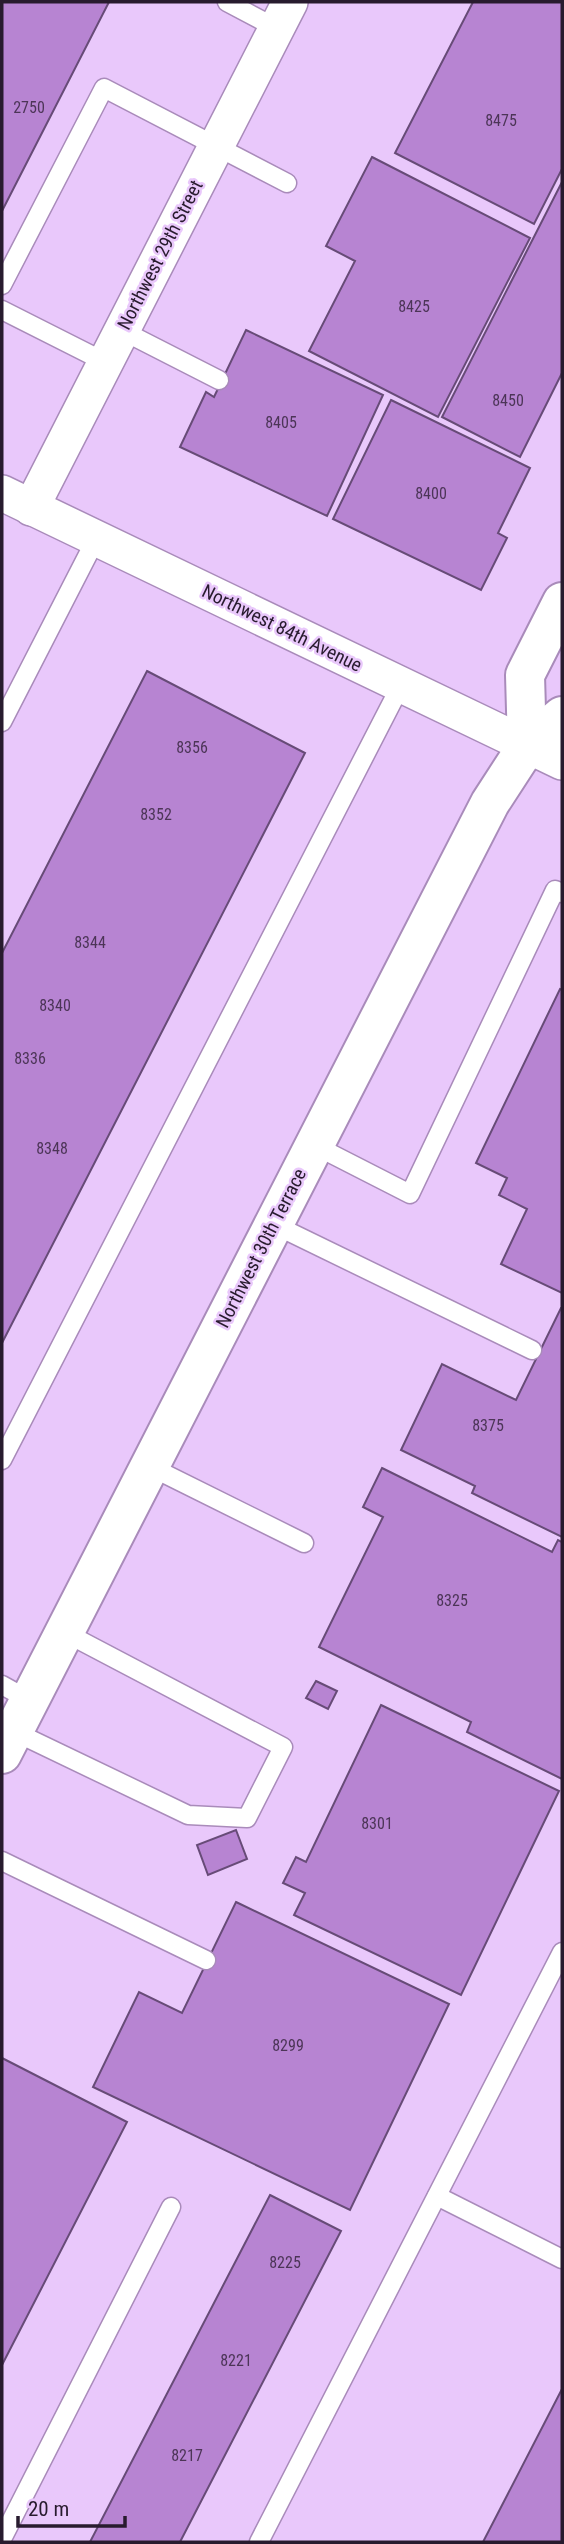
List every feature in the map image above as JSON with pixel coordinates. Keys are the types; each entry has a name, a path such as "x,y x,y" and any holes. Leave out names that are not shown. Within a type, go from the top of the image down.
{"street":[{"name":"Northwest 29th Street","path":"16,501 105,362 283,15"},
{"name":"Northwest 84th Avenue","path":"16,501 562,762"},
{"path":"527,746 525,675 562,602"},
{"name":"Northwest 30th Terrace","path":"11,1717 64,1632 490,803 527,746 562,716"}],"lane":[{"path":"228,2 283,15"},
{"path":"2,285 104,88 287,184"},
{"path":"2,310 105,362"},
{"path":"121,330 219,380"},
{"path":"2,722 96,539"},
{"path":"2,1460 401,685"},
{"path":"314,1145 410,1194 555,890 562,893"},
{"path":"273,1224 532,1350"},
{"path":"149,1466 304,1543"},
{"path":"11,1717 188,1815 247,1818 283,1746 64,1632"},
{"path":"2,1861 206,1960"},
{"path":"259,2542 562,1952"},
{"path":"437,2196 562,2259"},
{"path":"2,2539 171,2207"}],"building":[{"path":"2,2 109,2 2,211"},
{"path":"473,2 562,2 562,169 534,224 395,153"},
{"path":"372,157 530,238 438,417 309,351 355,261 326,246"},
{"path":"562,182 562,373 520,457 442,417"},
{"path":"246,330 383,395 327,516 180,447 206,392 214,397"},
{"path":"391,400 530,468 498,533 507,538 481,590 333,519"},
{"path":"147,671 305,753 2,1343 2,953"},
{"path":"560,989 562,1293 501,1264 527,1209 499,1195 507,1178 476,1163"},
{"path":"561,1308 562,1537 472,1493 475,1486 401,1450 442,1364 516,1400"},
{"path":"382,1468 552,1552 558,1540 562,1542 562,1779 467,1732 471,1722 319,1647 383,1517 363,1507"},
{"path":"316,1681 337,1691 328,1709 306,1698"},
{"path":"381,1705 559,1791 461,1995 294,1915 305,1893 283,1883 296,1857 306,1862"},
{"path":"236,1830 247,1859 208,1875 197,1845"},
{"path":"236,1902 449,2004 350,2210 93,2087 139,1992 182,2013"},
{"path":"2,2058 127,2122 2,2365"},
{"path":"270,2195 341,2231 180,2542 90,2542"},
{"path":"562,2389 562,2542 483,2542"}]}
